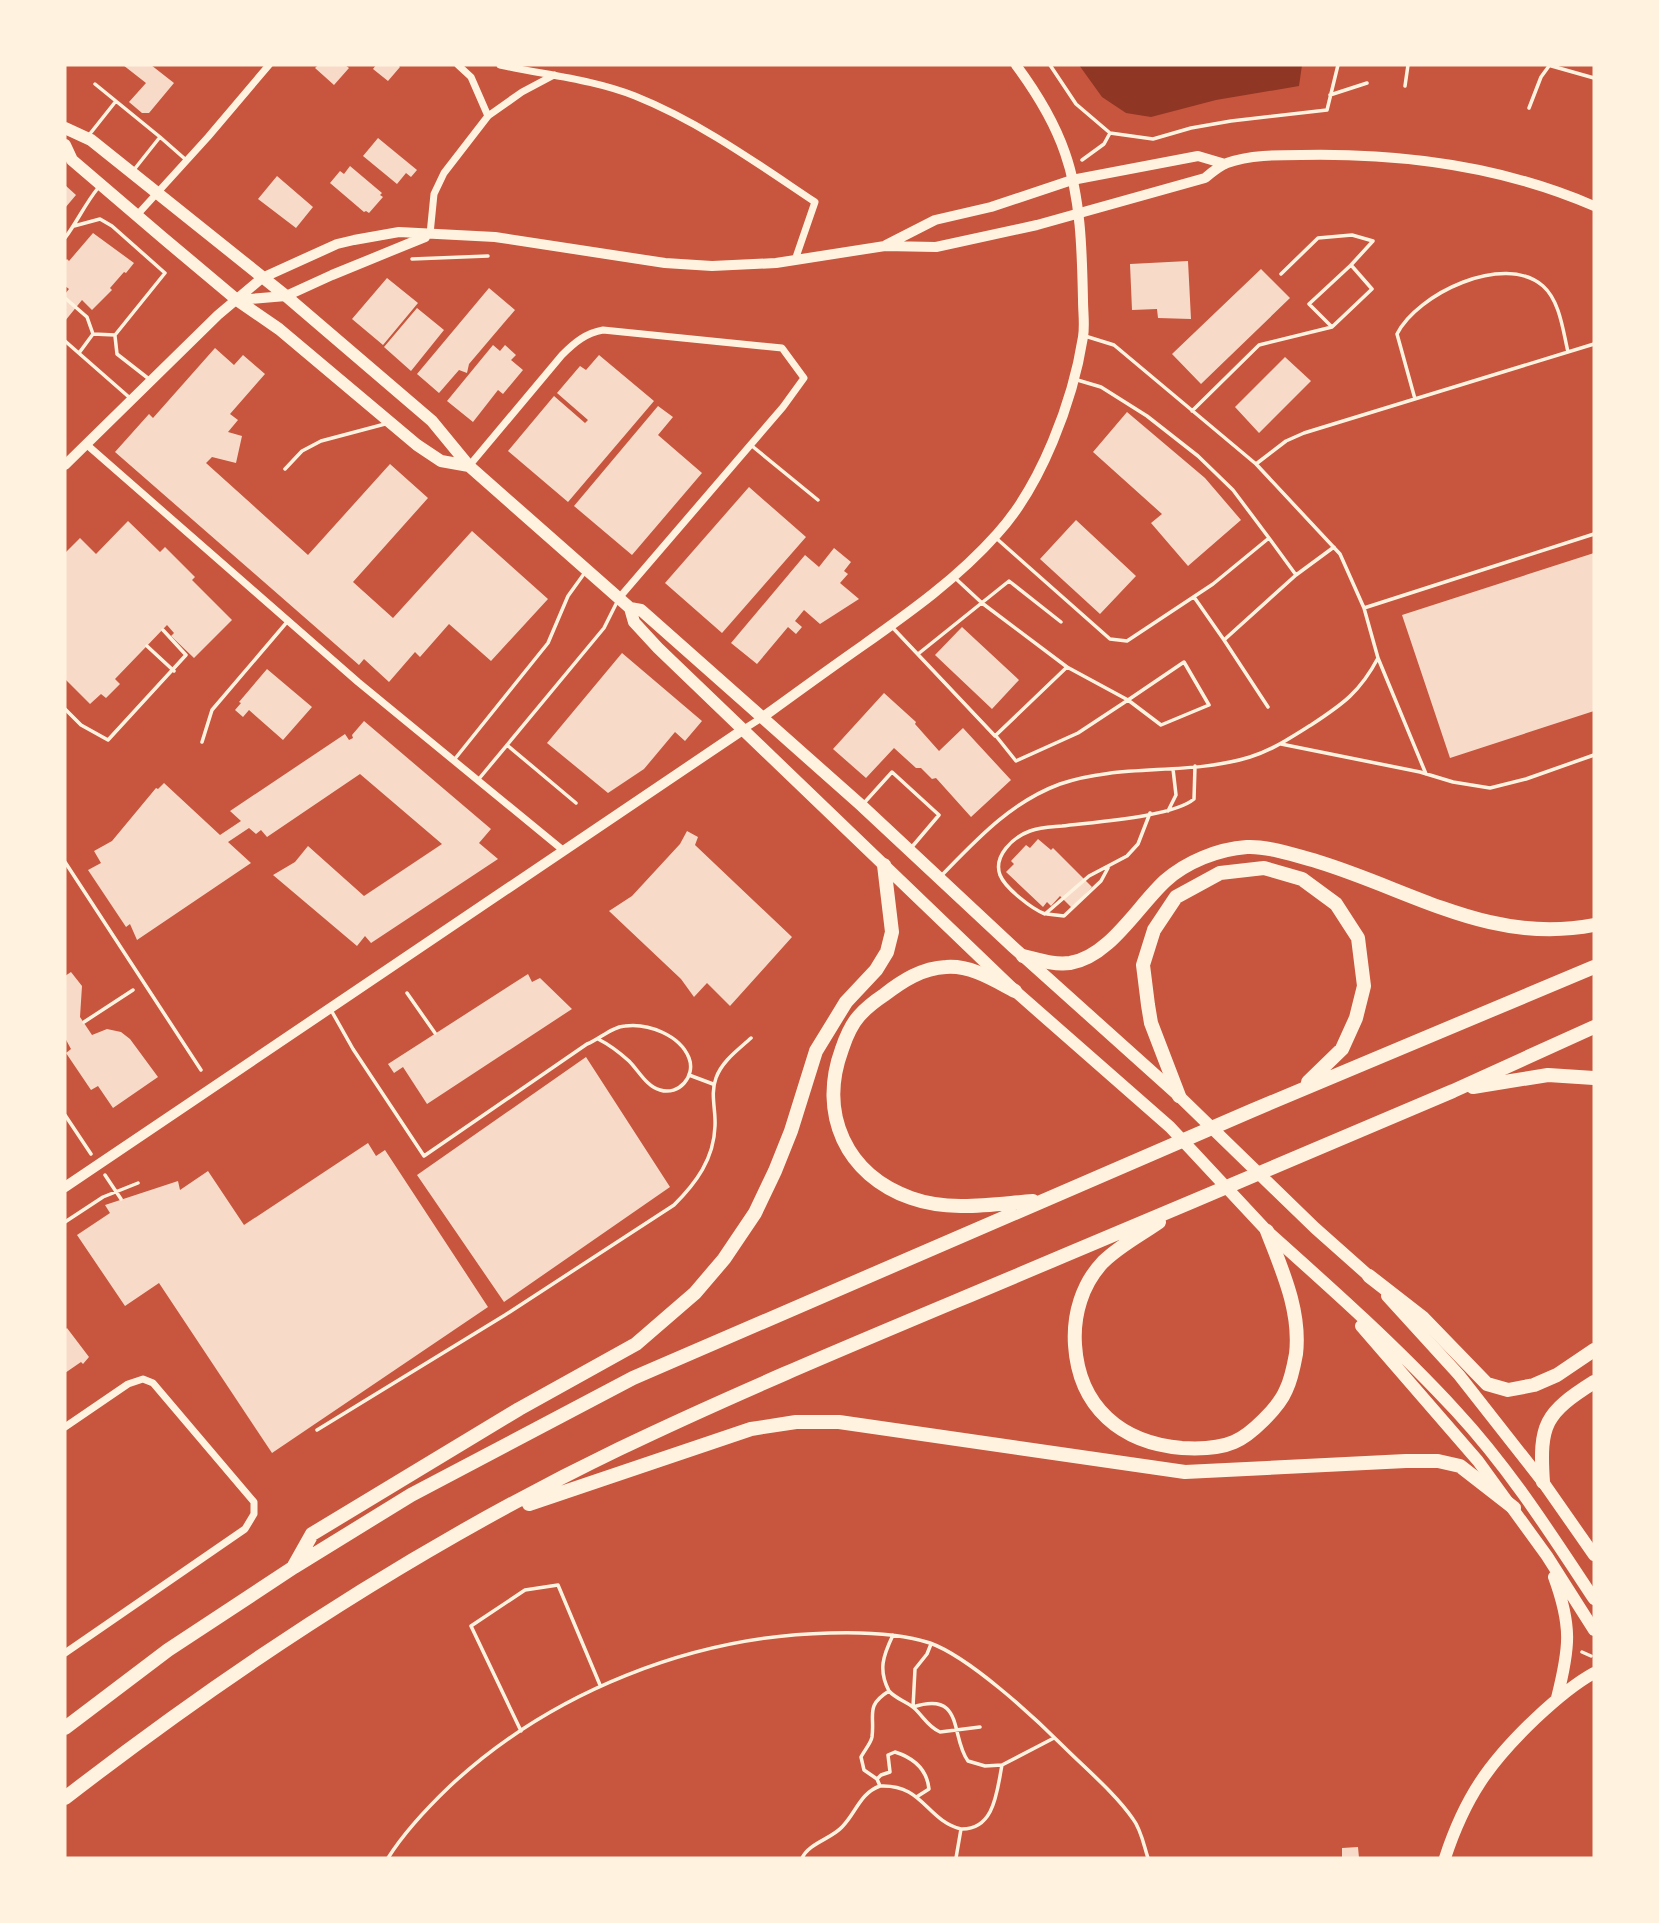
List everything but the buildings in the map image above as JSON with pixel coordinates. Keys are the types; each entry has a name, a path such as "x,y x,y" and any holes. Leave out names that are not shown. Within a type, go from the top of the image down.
{"highway":[{"path":"1023,956 1068,963 1097,954 1166,880 1205,856 1248,847 1292,854 1335,867 1456,915 1497,925 1520,929 1563,929 1594,925"},
{"path":"294,1567 312,1534 519,1409 636,1344 695,1293 724,1259 755,1213 775,1171 791,1132 816,1051 846,1002 876,970 887,952 892,932 884,865"},
{"path":"1179,1096 1151,1023 1148,1005 1143,965 1154,930 1176,897 1220,873 1264,868 1302,879 1336,904 1359,938 1364,986 1356,1018 1342,1049 1297,1092"},
{"path":"1015,991 976,971 947,966 917,973 895,986 858,1017 847,1036 836,1063 833,1080 836,1122 846,1146 858,1164 874,1180 914,1199 958,1206 1048,1199"},
{"path":"65,1728 168,1650 294,1567 411,1495 633,1378 1251,1111 1594,967"},
{"path":"65,1798 163,1722 336,1605 482,1521 617,1450 739,1394 1455,1090 1594,1027"},
{"path":"1455,1090 1548,1075 1594,1078"},
{"path":"1183,1205 1103,1262 1082,1292 1073,1328 1076,1367 1094,1406 1124,1432 1158,1446 1202,1449 1235,1442 1264,1420 1286,1391 1296,1354 1295,1314 1267,1231"},
{"path":"1369,1276 1423,1318 1487,1384 1508,1390 1534,1385 1557,1375 1594,1350"},
{"path":"1543,1482 1541,1451 1549,1418 1563,1401 1594,1382"},
{"path":"482,1521 751,1429 796,1422 839,1422 1185,1472 1438,1461 1460,1466 1514,1508"}],"main road":[{"path":"65,128 86,138 158,193 286,296 432,421 469,466 630,608 634,622 658,648 1015,991 1170,1127 1267,1231 1398,1351 1457,1412 1527,1498 1594,1599"},
{"path":"65,145 72,160 162,237 237,300 279,329 416,445 441,461 469,466"},
{"path":"65,465 218,314 262,278 337,244 399,232 495,237 665,263 712,266 794,261 885,246 936,247 1077,214 1205,178 1225,164 1250,158 1358,154 1440,163 1507,176 1594,206"},
{"path":"885,246 935,220 991,207 1072,180 1198,156 1225,164"},
{"path":"237,300 286,296 430,234"},
{"path":"630,608 641,610 862,806 1179,1096 1315,1228 1369,1276 1459,1375 1543,1482 1594,1555"},
{"path":"1320,1278 1478,1461 1547,1556 1594,1630"},
{"path":"1547,1556 1567,1619 1568,1648 1557,1698"},
{"path":"1446,1858 1468,1801 1479,1782 1512,1741 1557,1698 1594,1673"}],"street":[{"path":"138,214 269,65"},
{"path":"458,65 471,77 488,116"},
{"path":"500,65 604,86 635,96 725,143 816,202 794,261"},
{"path":"65,1187 763,717 954,577 995,537 1019,503 1058,432 1083,335 1082,261 1072,180 1059,137 1016,65"},
{"path":"430,234 434,194 444,173 488,116 522,92 555,75"},
{"path":"469,466 562,355 591,332 603,330 782,348 804,378 783,407 619,598"},
{"path":"86,444 288,620 564,850"},
{"path":"65,1427 128,1384 143,1379 153,1383 254,1502 254,1514 245,1529 65,1653"}],"lane":[{"path":"95,84 187,160"},
{"path":"86,138 116,100"},
{"path":"132,173 160,137"},
{"path":"65,238 82,209 102,184"},
{"path":"74,226 100,219 112,226 165,272 114,335 117,354 151,380"},
{"path":"1281,274 1318,238 1352,235 1373,241 1309,304 1332,327"},
{"path":"1192,411 1259,345 1332,327 1372,289 1351,265"},
{"path":"1415,399 1397,334 1416,311 1448,289 1466,281 1496,273 1530,279 1543,286 1558,311 1568,352"},
{"path":"65,298 87,317 93,334"},
{"path":"93,334 114,335"},
{"path":"79,353 93,334"},
{"path":"1083,335 1114,345 1256,464 1340,554 1364,608 1378,658 1426,774"},
{"path":"65,341 131,400"},
{"path":"1256,464 1286,441 1304,433 1594,344"},
{"path":"1073,379 1101,387 1147,416 1198,456 1233,490 1296,575"},
{"path":"285,469 302,451 321,441 390,423"},
{"path":"750,444 818,500"},
{"path":"1364,608 1594,534"},
{"path":"995,537 1110,639 1127,641 1213,584 1269,538"},
{"path":"1224,640 1296,575 1334,547"},
{"path":"454,760 548,643 568,596 587,570"},
{"path":"891,625 1016,761 1078,733 1128,700 1184,662 1209,705 1161,725 1128,700 1067,667 982,603 954,577"},
{"path":"918,654 1009,581 1061,622"},
{"path":"1194,597 1268,707"},
{"path":"478,780 604,628 619,598"},
{"path":"202,742 212,710 288,620"},
{"path":"940,878 987,828 1035,794 1087,777 1173,769 1248,758 1281,744 1340,706 1366,681 1378,658"},
{"path":"995,736 1067,667"},
{"path":"1281,744 1490,788 1594,755"},
{"path":"507,745 576,803"},
{"path":"1108,868 1101,881 1064,916 1035,910 1003,882 998,863 1017,838 1030,831 1168,811 1187,805 1194,799 1195,766"},
{"path":"1168,811 1176,795 1173,769"},
{"path":"862,806 892,772 939,815 910,850"},
{"path":"1045,914 1089,876 1127,856 1138,844 1150,813"},
{"path":"330,1008 353,1049 424,1156 587,1044 624,1026 659,1030 685,1050 690,1060 689,1075 681,1087 671,1091 660,1090 650,1086 613,1047 598,1039"},
{"path":"317,1430 505,1315 674,1205 695,1184 710,1156 715,1126 714,1084 725,1062 751,1038"},
{"path":"689,1075 714,1084"}],"path":[{"path":"1050,65 1076,104 1110,133 1153,139 1191,128 1231,121 1327,110 1338,65"},
{"path":"1405,86 1408,65"},
{"path":"1529,108 1548,65 1594,78"},
{"path":"1330,95 1367,83"},
{"path":"1080,162 1104,144 1110,133"},
{"path":"405,261 418,258 488,256"},
{"path":"65,709 80,724 108,740 186,655 163,630"},
{"path":"147,646 174,671"},
{"path":"65,862 201,1070"},
{"path":"84,1022 133,990"},
{"path":"407,993 435,1033"},
{"path":"65,1115 80,1139"},
{"path":"65,1222 103,1197 138,1183"},
{"path":"521,1731 471,1626 525,1590 558,1585 600,1686"},
{"path":"388,1858 418,1818 482,1758 521,1731 600,1686 678,1658 760,1639 850,1632 893,1635 931,1644 952,1653 971,1667 1055,1738 1135,1820 1148,1858"},
{"path":"893,1635 882,1662 883,1679 889,1691 913,1707 940,1732 980,1727"},
{"path":"913,1707 915,1669 931,1644"},
{"path":"1580,1651 1591,1656"},
{"path":"880,1786 877,1779 864,1770 860,1759 872,1740 873,1706 878,1698 889,1691"},
{"path":"913,1707 938,1704 952,1716 960,1747 968,1761 985,1766 1002,1765 1055,1738"},
{"path":"877,1779 890,1772 888,1755 895,1752 905,1755 922,1768 928,1777 929,1789 918,1796"},
{"path":"802,1858 806,1851 844,1825 860,1801 871,1790 880,1786 910,1791 952,1826 961,1829 976,1827 995,1803 1002,1765"},
{"path":"956,1858 961,1829"}],"shaded area":[{"path":"1079,65 1302,65 1299,86 1216,100 1151,117 1126,113 1102,97"}]}
